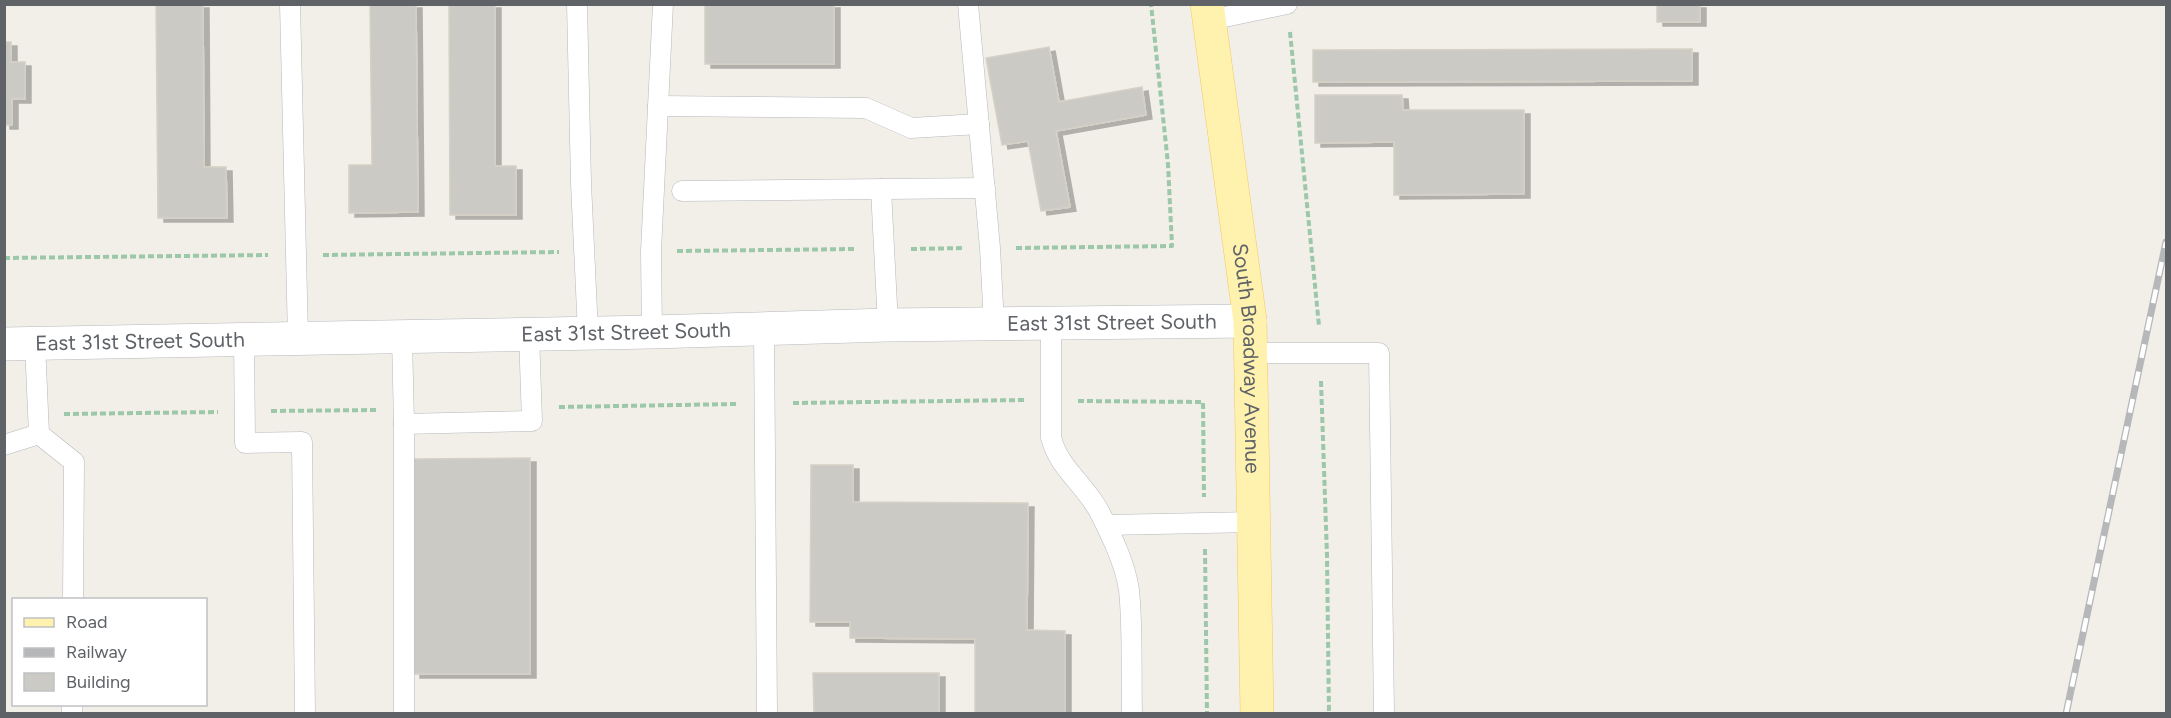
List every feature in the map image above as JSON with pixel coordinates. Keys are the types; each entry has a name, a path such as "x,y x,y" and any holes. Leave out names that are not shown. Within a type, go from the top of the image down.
{"main road":[{"name":"South Broadway Avenue","path":"1208,12 1250,321 1257,714"}],"street":[{"name":"East 31st Street South","path":"20,344 652,332 888,325 1250,321"}],"lane":[{"path":"290,4 298,338"},
{"path":"577,4 581,183 588,333"},
{"path":"652,332 651,251 663,4"},
{"path":"968,4 985,188 994,325"},
{"path":"1208,12 1287,4"},
{"path":"658,106 866,108 911,129 979,124"},
{"path":"682,191 985,188"},
{"path":"881,189 888,325"},
{"path":"1051,322 1051,437 1054,450 1063,465 1084,488 1107,525 1121,557 1129,589 1132,714"},
{"path":"764,329 767,714"},
{"path":"404,417 532,421 529,334"},
{"path":"402,337 404,714"},
{"path":"244,339 245,443 302,442 305,714"},
{"path":"20,344 39,415 39,434"},
{"path":"1250,353 1379,353 1384,714"},
{"path":"4,445 39,434"},
{"path":"39,434 74,462 73,598"},
{"path":"1107,525 1254,522"}],"path":[{"path":"1151,4 1168,164 1172,246"},
{"path":"531,407 1050,401 1203,402 1207,714"},
{"path":"39,415 245,412 404,417"}],"building":[{"path":"156,4 203,4 204,167 226,167 227,218 158,218"},
{"path":"370,4 416,4 418,212 349,213 349,165 372,165"},
{"path":"449,4 495,4 495,166 516,166 516,215 450,215"},
{"path":"705,4 834,4 834,64 705,64"},
{"path":"1657,4 1700,4 1700,22 1657,22"},
{"path":"4,42 11,42 11,62 25,62 25,99 12,99 12,125 4,125"},
{"path":"1049,47 1059,102 1142,87 1146,115 1056,131 1070,207 1041,211 1028,141 1002,145 986,58"},
{"path":"1692,49 1692,81 1313,82 1313,50"},
{"path":"1315,95 1402,95 1403,110 1524,110 1524,194 1394,195 1394,142 1315,143"},
{"path":"530,458 530,674 414,674 414,459"},
{"path":"811,465 853,465 853,502 1028,503 1027,630 1065,631 1065,714 975,714 975,639 850,638 850,622 810,622"},
{"path":"813,673 939,673 939,714 814,714"}],"railway":[{"path":"2066,714 2166,242"}]}
